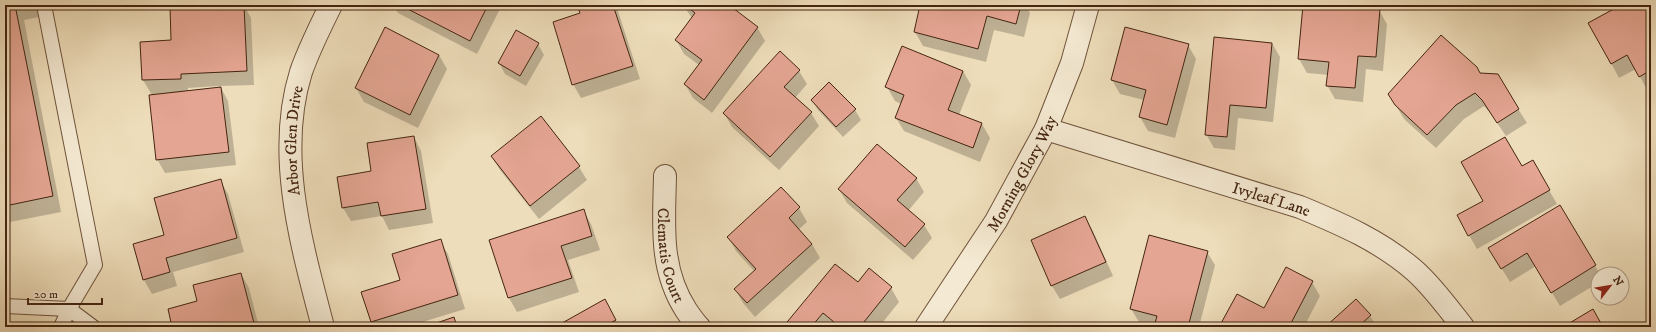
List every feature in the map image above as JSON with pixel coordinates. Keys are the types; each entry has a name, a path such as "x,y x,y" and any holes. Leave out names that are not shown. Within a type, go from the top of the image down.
{"street":[{"name":"Arbor Glen Drive","path":"324,327 306,261 296,209 291,162 292,123 296,93 301,73 311,47 331,5"},
{"name":"Morning Glory Way","path":"926,327 996,221 1046,129 1072,63 1088,5"},
{"name":"Ivyleaf Lane","path":"1046,129 1300,207 1333,220 1364,235 1392,253 1416,272 1463,327"},
{"name":"Clematis Court","path":"664,176 665,248 668,269 677,295 699,327"}],"lane":[{"path":"44,5 95,265 69,309 61,327"},
{"path":"5,306 69,309 93,327"}],"building":[{"path":"5,5 15,5 53,196 5,206"},
{"path":"244,5 247,71 181,74 181,79 142,80 140,42 171,40 170,6"},
{"path":"400,5 488,5 470,41"},
{"path":"577,5 613,5 633,66 572,85 553,22 580,13"},
{"path":"685,5 729,5 758,27 704,100 684,84 702,60 675,40 695,13"},
{"path":"920,5 1021,5 1016,24 987,16 978,49 914,32"},
{"path":"1303,5 1335,5 1380,9 1376,57 1358,56 1355,88 1326,86 1329,62 1298,59"},
{"path":"1621,5 1651,5 1651,70 1639,77 1627,55 1611,64 1588,23"},
{"path":"385,27 439,55 410,115 355,88"},
{"path":"1125,27 1189,44 1167,125 1139,117 1146,90 1111,80"},
{"path":"516,30 539,43 520,76 498,63"},
{"path":"1441,35 1477,67 1480,73 1498,74 1519,109 1497,123 1482,100 1475,93 1456,105 1427,135 1395,105 1388,94"},
{"path":"1214,37 1272,43 1266,108 1230,105 1227,137 1205,135"},
{"path":"902,46 963,71 948,110 982,123 973,148 895,118 904,95 885,87"},
{"path":"780,51 800,70 784,87 812,112 770,157 723,113"},
{"path":"829,82 856,109 836,127 811,100"},
{"path":"221,87 229,152 156,160 149,95"},
{"path":"541,116 580,166 530,206 491,156"},
{"path":"414,136 426,209 381,216 378,202 342,208 337,177 371,171 367,143"},
{"path":"1505,137 1522,166 1533,160 1550,190 1468,236 1457,215 1483,201 1461,162"},
{"path":"877,144 917,178 897,200 925,224 905,247 838,189"},
{"path":"221,179 237,238 166,258 170,272 143,280 133,244 164,235 154,198"},
{"path":"781,187 800,207 789,218 812,244 747,303 734,289 756,269 727,237"},
{"path":"1560,205 1596,265 1590,266 1590,269 1551,293 1527,253 1501,269 1488,248"},
{"path":"584,209 592,236 561,246 572,278 508,298 489,240"},
{"path":"1085,216 1106,262 1051,286 1031,240"},
{"path":"1149,235 1208,251 1188,327 1154,327 1157,316 1130,309"},
{"path":"441,239 458,295 371,322 361,292 400,280 392,254"},
{"path":"835,264 858,282 869,268 892,287 860,327 840,327 823,313 811,327 783,327"},
{"path":"1286,267 1313,281 1289,327 1219,327 1237,294 1264,308"},
{"path":"241,273 255,327 172,327 168,309 197,301 193,285"},
{"path":"605,299 616,320 603,327 555,327"},
{"path":"1356,299 1371,315 1358,327 1325,327"},
{"path":"1593,309 1603,327 1563,327"},
{"path":"454,317 457,327 425,327"}]}
